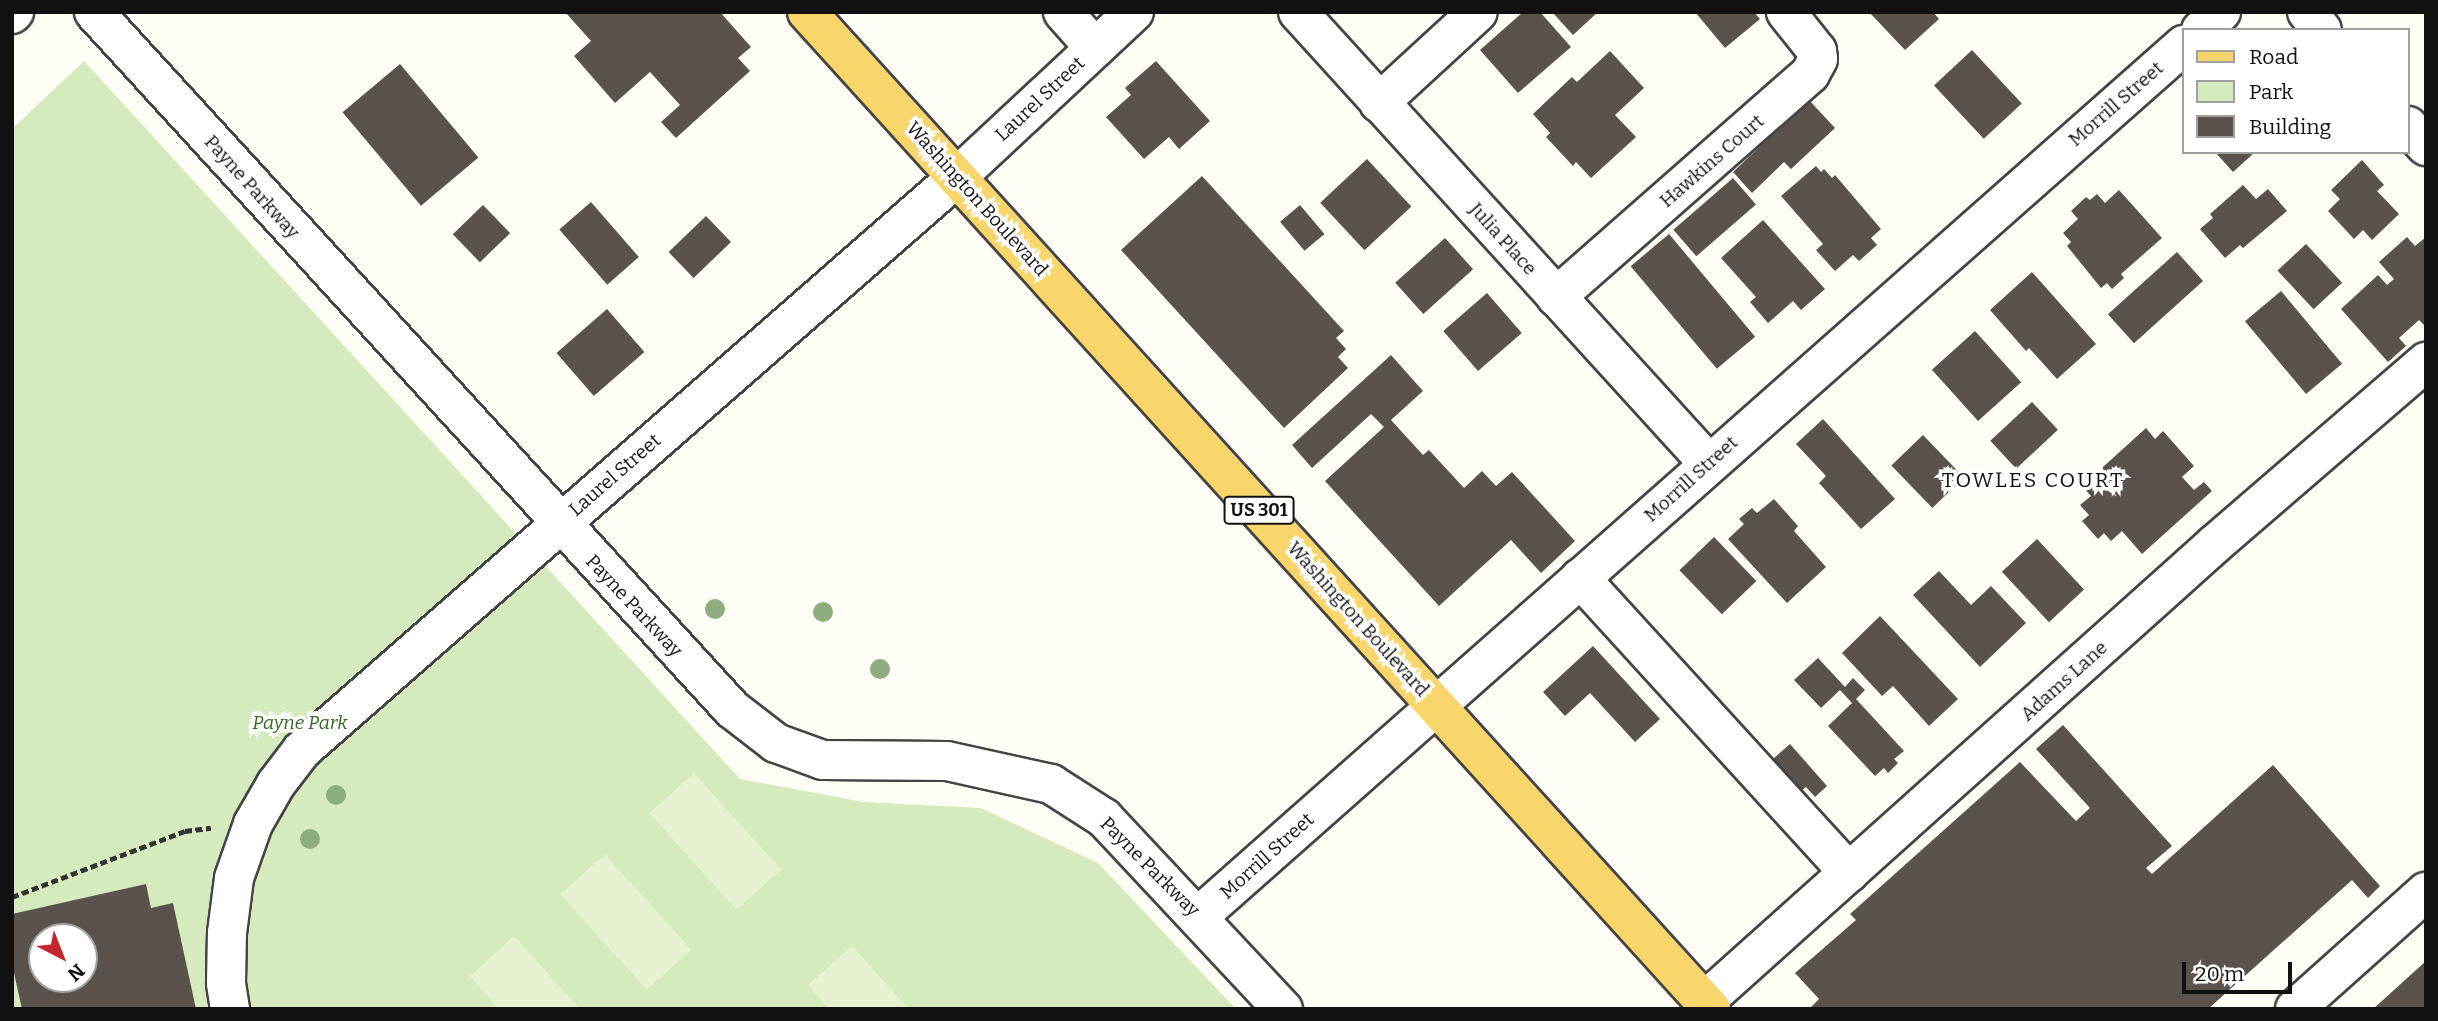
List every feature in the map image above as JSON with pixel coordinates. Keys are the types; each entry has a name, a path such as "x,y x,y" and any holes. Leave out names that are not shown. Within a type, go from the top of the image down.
{"main road":[{"name":"Washington Boulevard","path":"807,12 1708,1005"}],"street":[{"name":"Payne Parkway","path":"94,12 559,524 732,709 776,743 823,760 947,761 1051,784 1104,818 1199,916 1283,1009"},
{"path":"1063,12 1095,48"},
{"name":"Laurel Street","path":"230,1009 226,983 227,933 234,878 253,824 276,784 302,750 957,177 1134,12"},
{"name":"Julia Place","path":"1298,12 1709,464"},
{"path":"1379,103 1478,12"},
{"name":"Hawkins Court","path":"1556,297 1810,74 1818,59 1817,51 1786,12"},
{"path":"2203,28 2221,12"},
{"path":"2307,12 2320,28"},
{"name":"Morrill Street","path":"1199,916 2182,46"},
{"path":"2410,128 2426,146"},
{"name":"Adams Lane","path":"1708,1005 1849,873 2216,544 2426,362"},
{"path":"1580,578 1849,873"},
{"path":"2295,1009 2426,892"}],"path":[{"path":"12,897 185,831 253,824"}],"green space":[{"name":"Payne Park","path":"84,61 740,779 864,802 981,808 1098,863 1236,1009 12,1009 12,129"},
{"path":"694,773 781,870 736,910 649,813"},
{"path":"605,854 691,950 647,990 560,894"},
{"path":"514,936 580,1009 499,1009 470,976"},
{"path":"852,946 909,1009 829,1009 808,985"}],"building":[{"path":"565,12 720,12 751,47 738,58 750,71 676,138 661,122 680,105 650,72 615,103 574,56 591,41"},
{"path":"1523,12 1540,12 1571,47 1518,93 1480,50"},
{"path":"1552,12 1598,12 1573,35"},
{"path":"1695,12 1754,12 1760,19 1725,48"},
{"path":"1869,12 1933,12 1939,19 1905,50"},
{"path":"1972,50 2022,103 1984,139 1934,85"},
{"path":"1610,51 1644,88 1615,115 1636,137 1591,178 1576,162 1573,166 1546,137 1550,133 1533,114 1572,77 1577,82"},
{"path":"1156,61 1210,121 1179,149 1169,137 1144,159 1106,117 1131,95 1125,88"},
{"path":"400,64 478,157 421,206 343,112"},
{"path":"1809,100 1835,128 1791,169 1784,162 1752,193 1733,172"},
{"path":"2217,154 2253,154 2233,172"},
{"path":"1367,159 1411,207 1365,250 1320,203"},
{"path":"2362,160 2384,185 2377,191 2399,214 2372,240 2363,230 2354,239 2328,211 2340,199 2331,190"},
{"path":"1816,166 1821,172 1824,169 1832,178 1835,175 1881,229 1871,238 1877,245 1859,261 1853,255 1835,271 1816,250 1823,244 1781,196"},
{"path":"1202,176 1344,331 1336,338 1346,349 1338,357 1348,368 1284,428 1121,250"},
{"path":"1733,178 1756,204 1696,256 1673,230"},
{"path":"2243,185 2256,199 2268,189 2287,211 2243,248 2240,245 2225,258 2200,229 2213,218 2210,214"},
{"path":"2119,190 2162,238 2121,274 2124,278 2112,289 2107,283 2101,288 2067,246 2071,242 2063,233 2078,219 2071,211 2086,197 2090,200 2097,194 2105,203"},
{"path":"591,202 639,257 607,285 559,230"},
{"path":"483,205 510,233 480,262 453,234"},
{"path":"1300,205 1324,234 1305,251 1280,222"},
{"path":"706,216 731,242 694,278 669,252"},
{"path":"1763,220 1825,289 1801,310 1793,301 1768,323 1750,302 1756,297 1721,258"},
{"path":"1669,234 1755,337 1717,369 1631,266"},
{"path":"2407,237 2415,246 2426,237 2426,327 2419,320 2399,338 2406,346 2388,362 2341,309 2378,275 2387,285 2394,279 2379,262"},
{"path":"1445,238 1473,269 1423,314 1395,283"},
{"path":"2306,244 2342,283 2314,309 2277,271"},
{"path":"2177,252 2203,281 2134,343 2108,314"},
{"path":"2032,272 2096,344 2057,379 2029,348 2026,351 1990,310"},
{"path":"2281,291 2342,364 2306,394 2245,321"},
{"path":"1487,293 1522,333 1478,371 1443,331"},
{"path":"607,309 644,352 594,396 556,353"},
{"path":"1975,331 2021,382 1978,421 1932,370"},
{"path":"1391,355 1423,391 1391,420 1423,455 1429,450 1464,488 1482,471 1496,486 1512,472 1575,541 1541,573 1511,540 1439,606 1325,481 1384,427 1371,414 1312,468 1292,445"},
{"path":"2032,402 2058,430 2016,469 1990,441"},
{"path":"1823,419 1895,499 1861,529 1819,483 1826,476 1796,444"},
{"path":"2146,428 2155,439 2163,431 2194,466 2182,477 2194,490 2204,482 2212,491 2142,554 2122,531 2111,541 2104,533 2098,539 2082,521 2089,515 2080,505 2091,496 2082,486"},
{"path":"1923,435 1964,477 1932,508 1891,466"},
{"path":"1774,499 1798,526 1794,531 1826,567 1787,603 1728,539 1744,524 1739,519 1752,508 1757,513"},
{"path":"1714,537 1756,581 1722,614 1679,570"},
{"path":"2037,539 2084,589 2049,622 2002,572"},
{"path":"1939,571 1971,605 1991,586 2026,623 1980,667 1913,595"},
{"path":"1880,616 1958,699 1929,726 1893,686 1882,696 1842,653"},
{"path":"1593,646 1660,719 1635,742 1590,693 1565,716 1543,692"},
{"path":"1818,658 1845,687 1853,678 1865,690 1856,699 1904,751 1894,759 1898,763 1888,773 1884,768 1875,776 1828,726 1852,703 1840,690 1821,708 1794,680"},
{"path":"2063,725 2172,846 2146,868 2152,874 2273,765 2380,886 2368,898 2352,880 2208,1009 1809,1009 1819,999 1795,973 1856,920 1850,914 2020,762 2076,821 2090,808 2036,749"},
{"path":"1790,744 1827,786 1815,797 1806,787 1792,799 1764,767"},
{"path":"146,884 151,908 173,903 196,1009 22,1009 12,964 12,914"},
{"path":"2426,961 2426,1009 2373,1009"}],"district":[{"name":"TOWLES COURT","path":"2033,480"}]}
